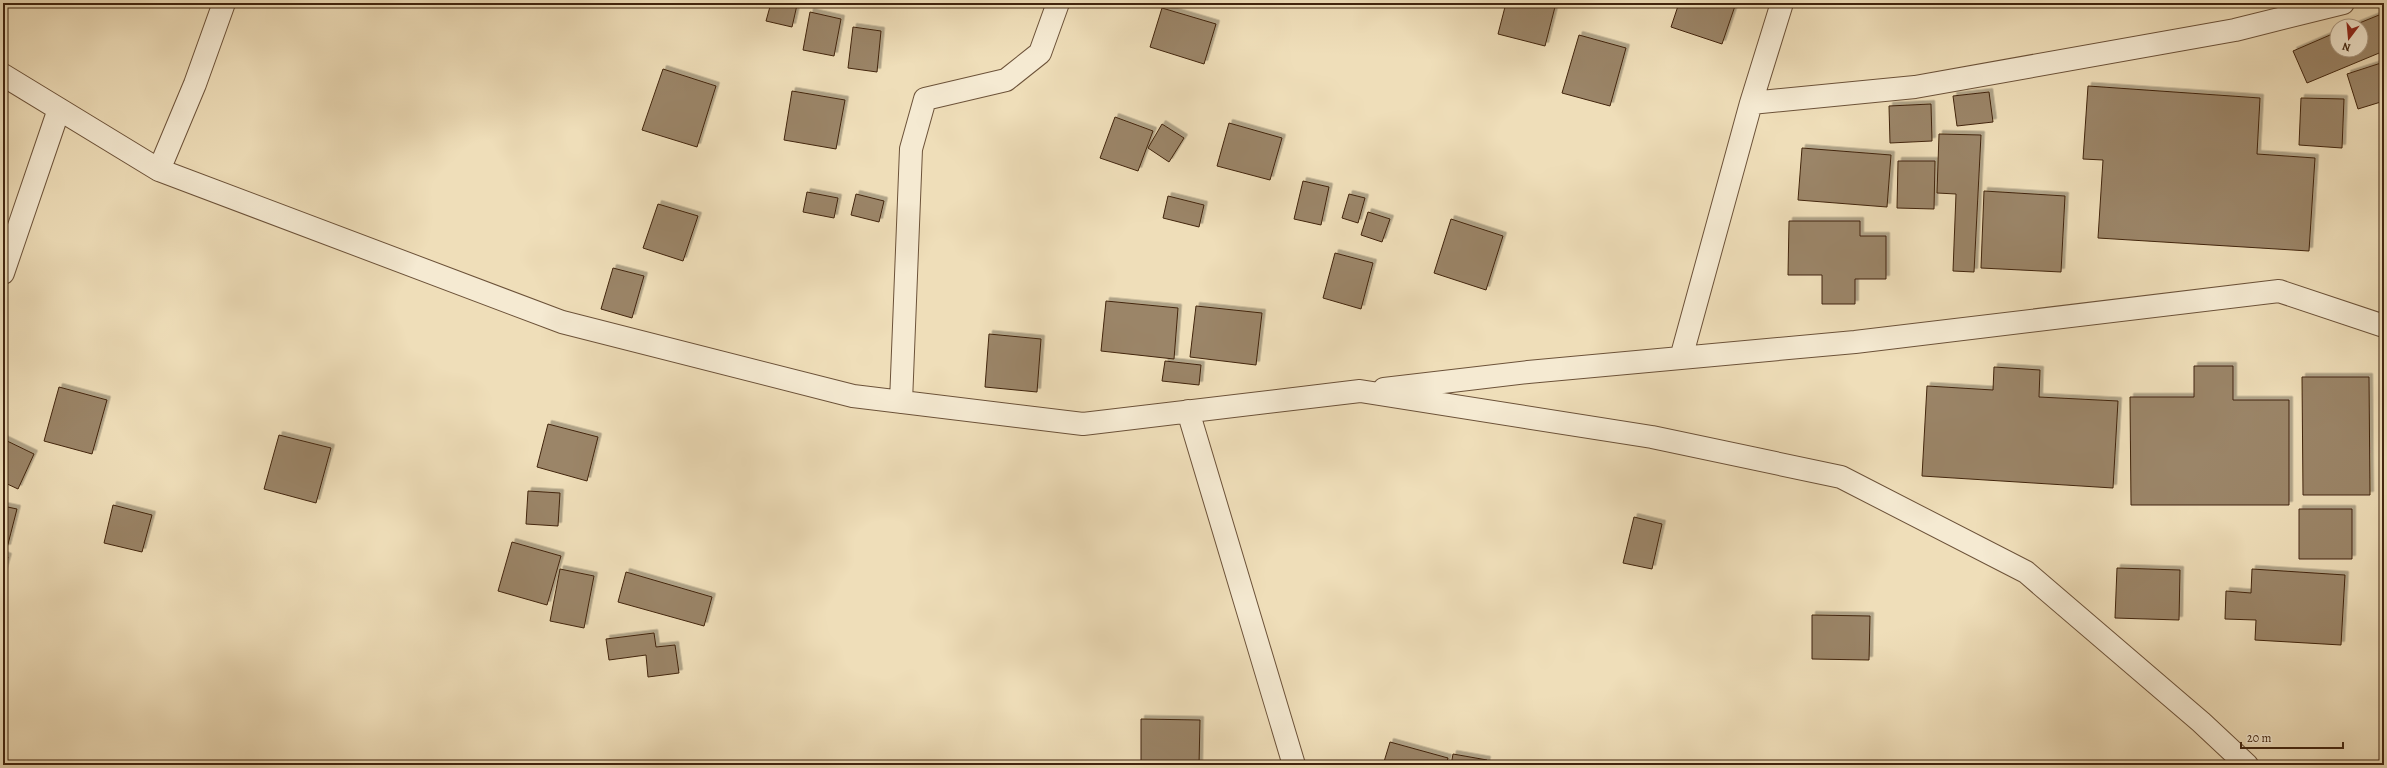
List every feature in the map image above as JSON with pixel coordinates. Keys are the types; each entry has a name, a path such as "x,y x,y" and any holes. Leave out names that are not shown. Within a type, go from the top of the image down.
{"street":[{"path":"159,170 196,84 224,3"},
{"path":"901,402 911,149 926,99 1006,80 1040,53 1058,3"},
{"path":"1681,358 1751,103 1782,3"},
{"path":"1751,103 1915,87 2235,30 2343,3"},
{"path":"3,75 159,170 562,322 853,396 1083,424 1528,372 1855,342 2279,291 2384,326"},
{"path":"3,273 59,109"},
{"path":"1360,392 1652,437 1841,477 2026,572 2201,722 2247,765"},
{"path":"1188,412 1294,765"}],"building":[{"path":"771,3 797,5 792,27 766,21"},
{"path":"822,3 847,3 847,7"},
{"path":"1506,3 1556,3 1545,46 1498,34"},
{"path":"1679,3 1736,3 1722,44 1671,27"},
{"path":"1162,8 1216,24 1204,64 1150,47"},
{"path":"810,12 841,19 834,56 803,50"},
{"path":"2384,13 2384,51 2369,57 2369,19"},
{"path":"853,27 881,31 877,72 848,68"},
{"path":"1579,35 1626,48 1610,106 1562,93"},
{"path":"2329,35 2329,58 2367,58 2307,83 2293,51"},
{"path":"2384,62 2384,101 2358,109 2347,74"},
{"path":"663,69 716,86 697,147 642,130"},
{"path":"2088,86 2260,98 2257,154 2315,158 2309,251 2098,238 2103,160 2083,159"},
{"path":"792,91 845,100 836,149 784,140"},
{"path":"1989,92 1993,122 1957,126 1953,96"},
{"path":"2301,98 2344,99 2342,148 2299,145"},
{"path":"1931,104 1932,141 1890,143 1889,106"},
{"path":"1115,117 1153,131 1138,171 1100,158"},
{"path":"1229,123 1282,138 1270,180 1217,166"},
{"path":"1162,124 1184,138 1169,162 1148,148"},
{"path":"1939,134 1981,135 1974,272 1953,271 1956,194 1937,193"},
{"path":"1802,148 1891,155 1887,207 1798,200"},
{"path":"1898,161 1935,161 1934,209 1897,208"},
{"path":"1303,181 1329,187 1321,225 1294,219"},
{"path":"1984,191 2065,196 2061,272 1981,268"},
{"path":"807,192 838,198 834,218 803,212"},
{"path":"856,194 884,201 879,222 851,215"},
{"path":"1349,194 1365,198 1358,223 1342,218"},
{"path":"1168,196 1204,205 1199,227 1163,218"},
{"path":"658,204 698,216 683,261 643,248"},
{"path":"1368,212 1390,219 1382,242 1361,235"},
{"path":"1451,219 1503,236 1486,290 1434,273"},
{"path":"1789,221 1860,221 1860,236 1886,236 1886,279 1855,279 1855,304 1822,304 1822,275 1788,275"},
{"path":"1335,253 1373,263 1361,309 1323,298"},
{"path":"613,268 644,276 632,318 601,309"},
{"path":"1106,301 1178,308 1174,359 1101,351"},
{"path":"1196,306 1262,313 1256,365 1190,357"},
{"path":"989,334 1041,339 1037,392 985,387"},
{"path":"1165,361 1201,365 1199,385 1162,381"},
{"path":"2194,366 2233,366 2233,400 2289,400 2289,505 2131,505 2130,397 2194,397"},
{"path":"1994,367 2040,370 2039,397 2118,401 2113,488 1922,476 1927,386 1993,390"},
{"path":"2302,377 2369,377 2370,495 2303,495"},
{"path":"59,387 107,400 92,454 44,441"},
{"path":"548,424 598,437 587,481 537,467"},
{"path":"279,435 331,448 316,503 264,489"},
{"path":"3,439 34,454 18,489 3,482"},
{"path":"528,491 560,493 558,526 526,524"},
{"path":"113,505 152,515 142,552 104,543"},
{"path":"3,506 17,509 7,548 3,547"},
{"path":"2299,509 2352,509 2352,559 2299,559"},
{"path":"1634,517 1662,524 1652,569 1623,563"},
{"path":"512,542 561,556 547,605 498,591"},
{"path":"3,555 8,557 3,574"},
{"path":"2117,568 2180,570 2179,620 2115,618"},
{"path":"560,569 594,576 584,628 550,621"},
{"path":"2252,569 2345,575 2341,645 2255,640 2256,620 2225,619 2226,591 2251,593"},
{"path":"626,572 712,597 704,626 618,602"},
{"path":"1812,615 1870,616 1869,660 1812,659"},
{"path":"654,633 656,647 675,645 679,673 648,677 646,655 609,660 606,639"},
{"path":"1141,719 1200,720 1199,765 1141,765"},
{"path":"1390,742 1448,758 1446,765 1383,765"},
{"path":"1453,754 1487,760 1486,765 1451,765"}]}
